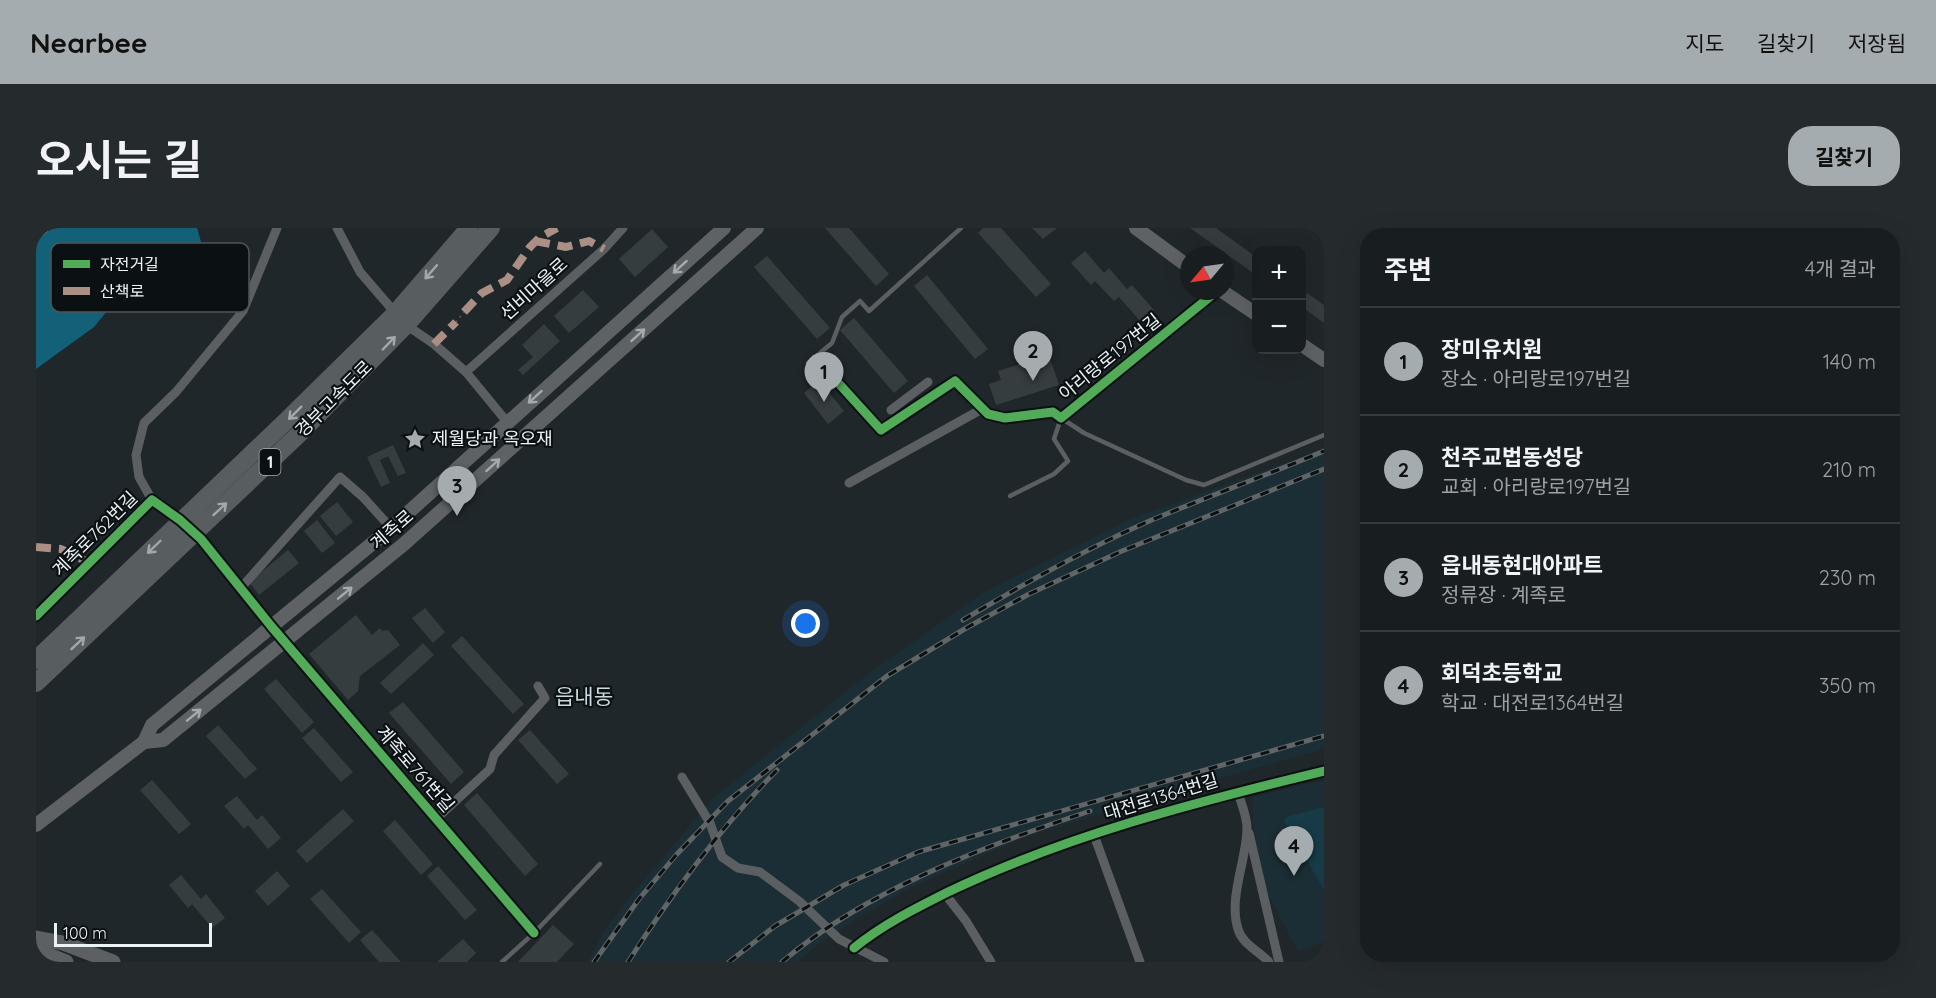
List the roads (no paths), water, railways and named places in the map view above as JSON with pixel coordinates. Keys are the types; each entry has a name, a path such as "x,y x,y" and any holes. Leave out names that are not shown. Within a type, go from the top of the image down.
{"highway":[{"name":"경부고속도로","path":"36,660 285,423 394,315 469,228"},
{"name":"경부고속도로","path":"36,683 306,427 406,325 490,228"}],"main road":[{"name":"계족로","path":"36,825 144,742 152,725 391,528 724,228"},
{"name":"계족로","path":"144,742 163,740 404,544 756,228"},
{"path":"1142,230 1180,260"},
{"path":"1234,299 1252,311"},
{"path":"1306,348 1324,360"},
{"path":"36,938 63,943 113,962"},
{"path":"36,950 66,962"}],"street":[{"name":"계족로762번길","path":"249,296 277,228"},
{"path":"337,228 360,272 391,308"},
{"name":"선비마을로","path":"466,372 604,249 623,228"},
{"name":"아리랑로197번길","path":"982,409 988,414 1005,418 1053,412 1061,418 1206,300"},
{"name":"계족로762번길","path":"180,520 152,500 139,477 136,455 144,423 176,392 242,312"},
{"path":"412,329 434,344 466,372 507,422"},
{"path":"822,365 880,430 956,381 982,409 849,483"},
{"path":"891,410 928,382"},
{"path":"240,589 340,477 363,497 391,528"},
{"name":"계족로762번길","path":"36,616 152,500"},
{"path":"201,539 271,626"},
{"name":"계족로761번길","path":"271,626 534,933"},
{"path":"436,819 490,769 494,755 545,698 538,686"},
{"path":"1238,792 1324,771"},
{"path":"682,777 710,823 722,857 738,868 760,872 799,901 839,939 884,962"},
{"name":"대전로1364번길","path":"854,948 881,928 945,894 1014,863 1094,835 1238,792 1247,827 1238,884 1236,913 1238,929 1245,942 1259,951 1269,962"},
{"path":"1247,827 1279,962"},
{"path":"1094,835 1140,962"},
{"path":"945,894 966,921 991,962"}],"lane":[{"path":"808,363 832,343 842,317 860,301 869,311 961,228"},
{"path":"1010,496 1054,474 1068,461 1054,439 1061,418 1084,433 1186,480 1204,484 1324,435"},
{"path":"502,962 534,933 600,864"}],"railway":[{"path":"963,620 1057,566 1129,530 1324,451"},
{"path":"594,962 639,899 677,854 728,801 887,676 968,627 1029,594 1122,551 1324,469"},
{"path":"729,962 775,926 844,885 918,852 1324,736"},
{"path":"628,962 697,862 735,815 777,770"},
{"path":"782,962 815,936 889,892 969,855 1090,811"}],"place":[{"name":"천주교법동성당","path":"1033,381"},
{"name":"장미유치원","path":"824,402"},
{"name":"제월당과 옥오재","path":"415,439"},
{"name":"읍내동현대아파트","path":"457,516"},
{"name":"회덕초등학교","path":"1294,876"}],"district":[{"name":"읍내동","path":"584,697"}]}
